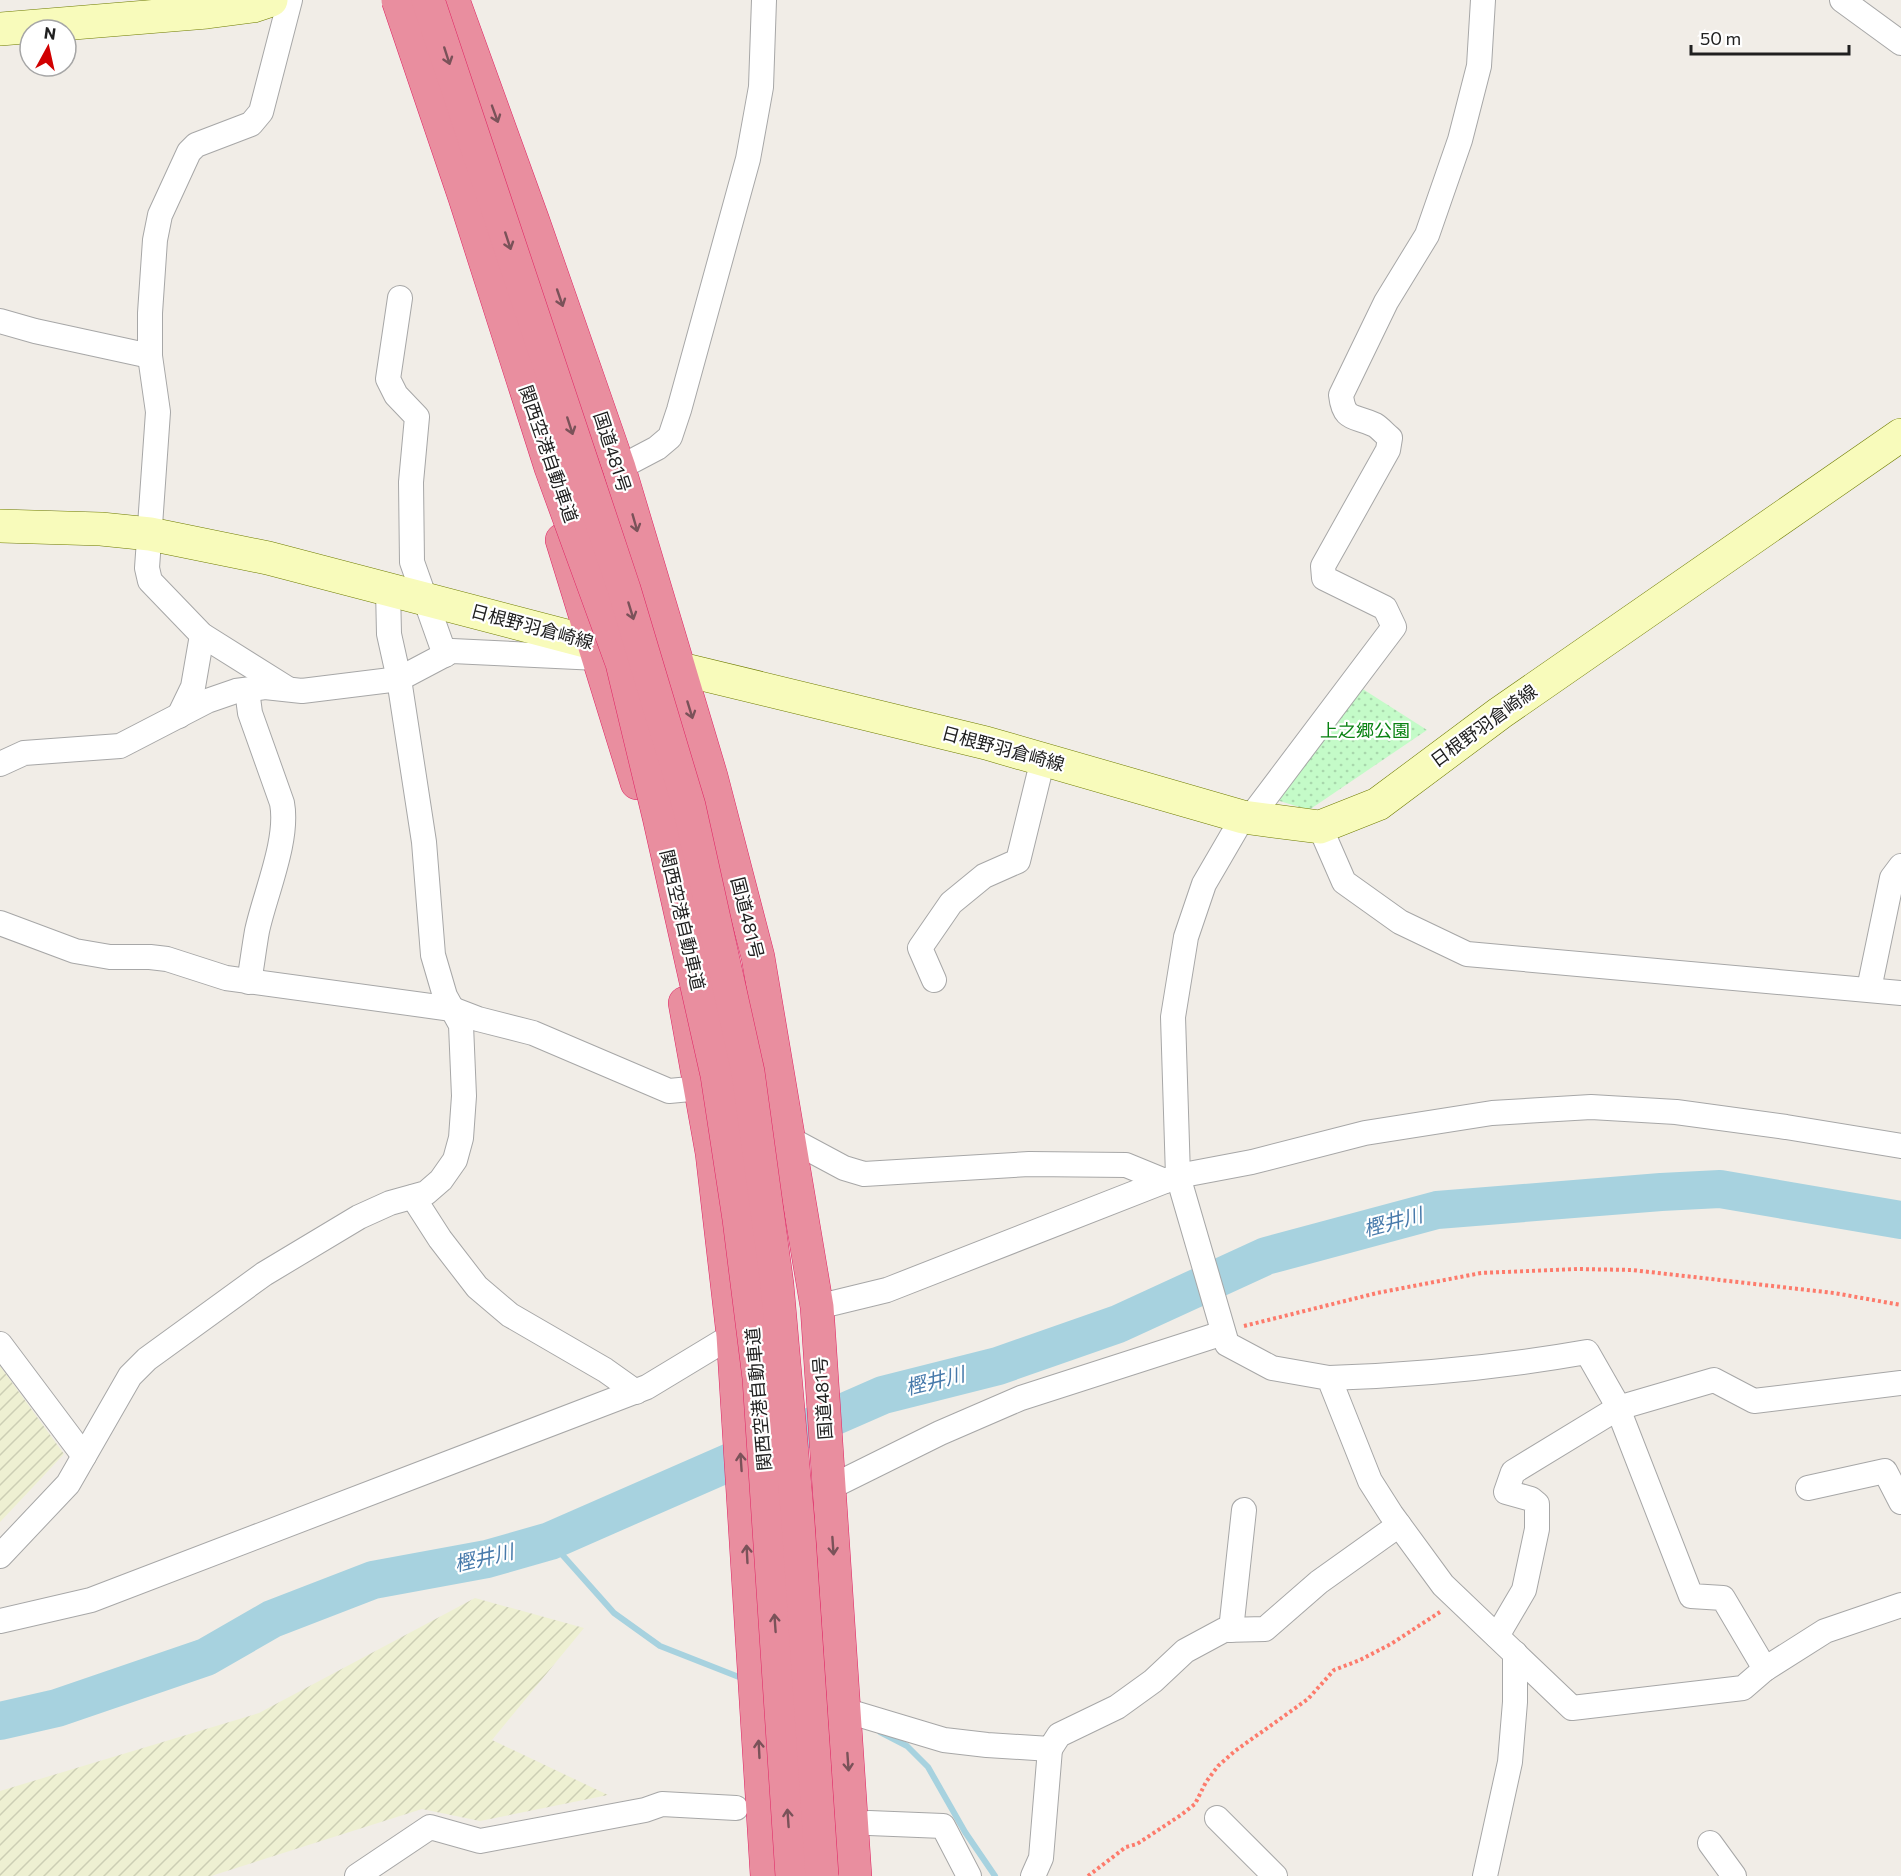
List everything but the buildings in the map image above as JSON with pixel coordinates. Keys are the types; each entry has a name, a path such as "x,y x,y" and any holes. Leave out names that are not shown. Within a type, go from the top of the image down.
{"highway":[{"path":"383,0 549,497 649,822 712,1153 733,1335 767,1876"},
{"name":"関西空港自動車道","path":"398,0 465,198 551,468 622,663 717,1075 740,1219 759,1378 792,1876"},
{"name":"関西空港自動車道","path":"429,0 628,600 689,806 748,1072 777,1284 798,1522 822,1876"},
{"name":"国道481号","path":"453,0 619,468 711,776 758,957 817,1307 855,1876"}],"main road":[{"path":"0,29 207,12 253,6 271,0"},
{"name":"日根野羽倉崎線","path":"0,526 101,529 150,534 268,558 426,599 596,650 986,743 1247,818 1320,827 1378,804 1500,713 1901,435"}],"street":[{"path":"288,689 202,635 150,581 147,568 158,412 150,356 150,313 155,240 160,215 189,152 196,145 251,124 261,112 290,0"},
{"path":"619,468 657,448 670,437 679,410 748,159 761,87 764,0"},
{"path":"1483,0 1479,66 1460,140 1431,224 1386,302 1341,395 1343,409 1350,417 1376,426 1390,438 1388,450 1323,566 1324,579 1385,608 1395,627 1247,818 1204,884 1186,937 1173,1017 1171,1179 1227,1344 1272,1368 1329,1378 1404,1375 1525,1363 1587,1352 1618,1408 1691,1596 1723,1598 1765,1669"},
{"path":"1842,0 1901,43"},
{"path":"399,298 388,379 396,394 417,417 411,482 412,562 445,655"},
{"path":"0,321 150,356"},
{"path":"0,1556 68,1485 130,1376 147,1359 264,1274 359,1217 390,1203 426,1193 441,1180 455,1160 461,1138 464,1096 461,1025 445,996 433,955 424,842 399,679 389,634 388,590"},
{"path":"179,716 194,687 202,635"},
{"path":"0,764 24,753 120,746 207,701 236,691 265,687 302,691 399,679 452,651 596,650"},
{"path":"247,690 250,713 282,803 284,815 276,860 257,932 249,982"},
{"path":"934,980 920,948 951,903 984,876 1018,861 1043,759"},
{"path":"1320,827 1344,882 1400,922 1467,954 1901,993"},
{"path":"1869,989 1892,878 1901,866"},
{"path":"0,923 75,951 110,957 167,959 226,978 452,1009 478,1019 533,1033 669,1091 701,1088"},
{"path":"817,1307 887,1290 1171,1179 1252,1162 1365,1133 1492,1113 1591,1107 1687,1113 1901,1146"},
{"path":"788,1138 844,1168 864,1174 1029,1164 1126,1165 1171,1179"},
{"path":"413,1197 440,1239 477,1287 510,1315 605,1370 636,1392"},
{"path":"829,1488 940,1433 1021,1398 1223,1333"},
{"path":"0,1621 91,1600 636,1392 733,1335"},
{"path":"0,1344 84,1456"},
{"path":"1329,1378 1370,1481 1443,1585 1572,1708 1743,1688 1765,1669 1825,1631 1901,1605"},
{"path":"1497,1636 1524,1590 1537,1529 1537,1504 1531,1499 1506,1492 1513,1472 1618,1408 1714,1380 1754,1401 1901,1383"},
{"path":"1808,1488 1885,1471 1901,1502"},
{"path":"1231,1630 1244,1510"},
{"path":"1033,1876 1041,1858 1050,1749 1059,1735 1117,1707 1153,1681 1185,1651 1224,1630 1265,1629 1319,1582 1399,1525"},
{"path":"1485,1876 1509,1762 1515,1702 1515,1653"},
{"path":"844,1710 944,1740 1050,1749"},
{"path":"357,1876 430,1827 480,1841 645,1810 662,1804 736,1808"},
{"path":"1217,1818 1275,1876"},
{"path":"869,1823 943,1826 969,1876"},
{"path":"1710,1843 1734,1876"}],"path":[{"path":"1223,1333 1377,1293 1481,1273 1553,1270 1632,1270 1834,1293 1901,1305"},
{"path":"1088,1876 1126,1846 1137,1844 1195,1804 1206,1782 1218,1767 1235,1751 1308,1699 1334,1670 1391,1644 1458,1600"}],"green space":[{"name":"上之郷公園","path":"1358,686 1427,730 1309,810 1267,797"},
{"path":"0,1366 64,1454 0,1522"},
{"path":"475,1598 584,1628 492,1740 608,1795 480,1821 422,1809 211,1876 0,1876 0,1791 259,1713"}],"waterway":[{"name":"樫井川","path":"0,1721 57,1708 206,1657 272,1619 373,1580 487,1559 550,1541 883,1395 998,1366 1118,1324 1266,1256 1437,1210 1720,1189 1901,1220"},
{"path":"550,1541 614,1613 660,1646 744,1679"},
{"path":"880,1732 907,1746 928,1767 965,1832 995,1876"}]}
